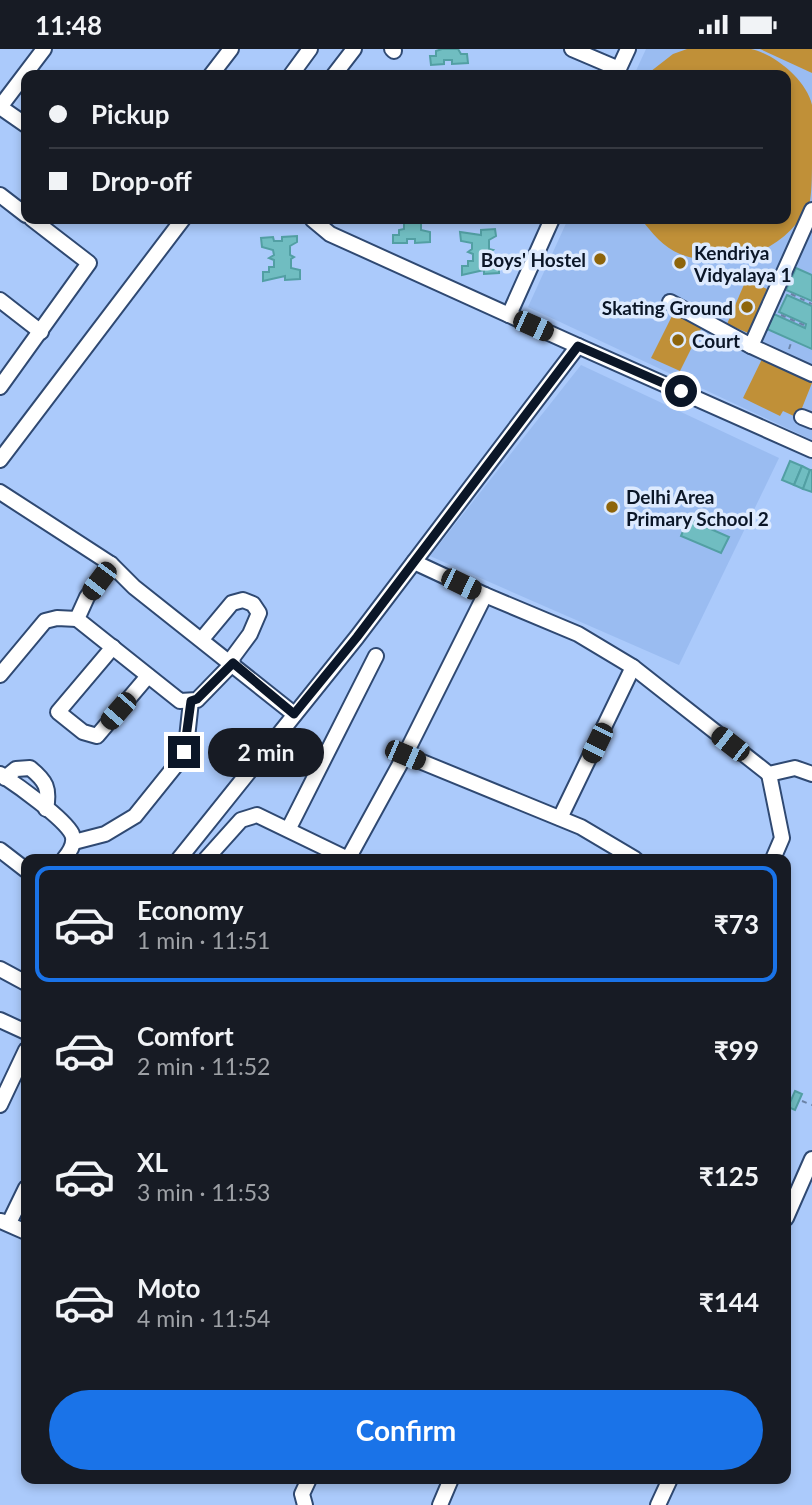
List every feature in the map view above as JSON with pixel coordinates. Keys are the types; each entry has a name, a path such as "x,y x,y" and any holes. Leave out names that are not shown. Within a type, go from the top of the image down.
{"street":[{"path":"28,70 44,49"},
{"path":"215,70 231,49"},
{"path":"295,70 310,49"},
{"path":"338,70 354,49"},
{"path":"572,49 613,70"},
{"path":"618,70 628,49"},
{"path":"21,79 0,107 21,122"},
{"path":"0,194 21,211"},
{"path":"751,346 812,210"},
{"path":"0,387 89,263 38,224"},
{"path":"0,460 179,224"},
{"path":"318,224 330,234 812,450"},
{"path":"509,314 550,224"},
{"path":"0,300 41,332"},
{"path":"670,302 751,346 812,374"},
{"path":"183,854 414,562 578,346"},
{"path":"0,492 111,564 134,587 232,662 294,714"},
{"path":"414,562 578,635 633,667 769,774 782,838 776,854"},
{"path":"77,619 87,597 111,564"},
{"path":"351,854 405,755 485,595"},
{"path":"0,675 45,621 57,618 77,619 180,701 191,701 197,699 232,662 256,625 259,613 253,604 243,600 232,603 202,639"},
{"path":"113,647 58,712 83,732 97,736 148,676"},
{"path":"289,828 376,656"},
{"path":"561,818 633,667"},
{"path":"74,842 106,834 135,816 180,760 187,738 191,701"},
{"path":"405,755 561,818 628,854"},
{"path":"46,809 49,787 42,777 30,768 16,769 3,776 46,809 72,834 74,842 67,854"},
{"path":"769,774 795,768 812,774"},
{"path":"210,854 241,820 249,816 265,816 338,854"},
{"path":"0,850 21,866"},
{"path":"0,969 21,980"},
{"path":"0,1020 21,1030"},
{"path":"0,1105 21,1061"},
{"path":"791,1207 812,1159"},
{"path":"21,1196 4,1222 21,1230"},
{"path":"305,1505 302,1494 307,1484"},
{"path":"440,1505 450,1484"},
{"path":"659,1505 668,1484"}],"path":[{"path":"778,288 812,303"},
{"path":"768,309 806,326"},
{"path":"802,1101 812,1105"}],"shaded area":[{"name":"Kendriya Vidyalaya 1","path":"646,49 812,49 812,440 528,307 566,224 791,224 791,70 636,70"},
{"path":"687,49 751,49 770,56 789,70 652,70 673,54"},
{"path":"760,49 812,49 812,73"},
{"path":"791,72 804,87 812,105 810,201 801,218 788,233 773,244 737,259 718,261 680,254 663,244 645,224 791,224"},
{"name":"Skating Ground","path":"746,280 767,289 748,333 727,324"},
{"name":"Court","path":"675,310 704,323 680,371 651,358"},
{"path":"762,359 812,383 798,418 783,411 780,416 743,398"},
{"name":"Delhi Area Primary School 2","path":"581,365 779,458 679,665 430,556"}],"building":[{"path":"458,49 461,54 467,54 468,63 452,64 452,60 444,60 444,64 431,65 430,56 436,56 436,51"},
{"path":"404,224 421,224 421,230 430,232 430,242 415,243 415,239 407,239 407,243 393,243 393,235 399,235 399,230 404,229"},
{"path":"495,229 496,236 489,240 489,249 493,250 489,253 490,262 499,264 499,273 484,274 484,270 462,275 462,266 468,266 468,261 473,261 473,254 468,252 472,249 472,243 461,241 460,232 481,235 481,230"},
{"path":"297,236 297,242 290,246 290,255 294,257 291,259 291,268 300,270 300,279 285,280 285,276 263,281 263,272 269,272 269,267 274,267 274,260 269,258 274,255 273,250 262,247 261,238 273,237 274,241 282,241 282,237"},
{"path":"796,268 812,275 812,301 786,290"},
{"path":"787,295 812,306 812,349 767,329 774,314 805,328 806,324 779,312"},
{"path":"790,461 802,466 794,485 782,480"},
{"path":"802,466 810,470 803,489 794,485"},
{"path":"812,470 812,492 803,489"},
{"path":"688,519 729,537 721,553 681,536"},
{"path":"795,1091 802,1094 795,1110 791,1108"}],"place":[{"name":"Boys' Hostel","path":"600,259"},
{"name":"Kendriya Vidyalaya 1","path":"680,263"},
{"name":"Skating Ground","path":"747,307"},
{"name":"Court","path":"678,340"},
{"name":"Delhi Area Primary School 2","path":"612,507"}],"route":[{"path":"184,752 191,701 197,699 233,663 294,714 357,637 578,346 681,391"}]}
